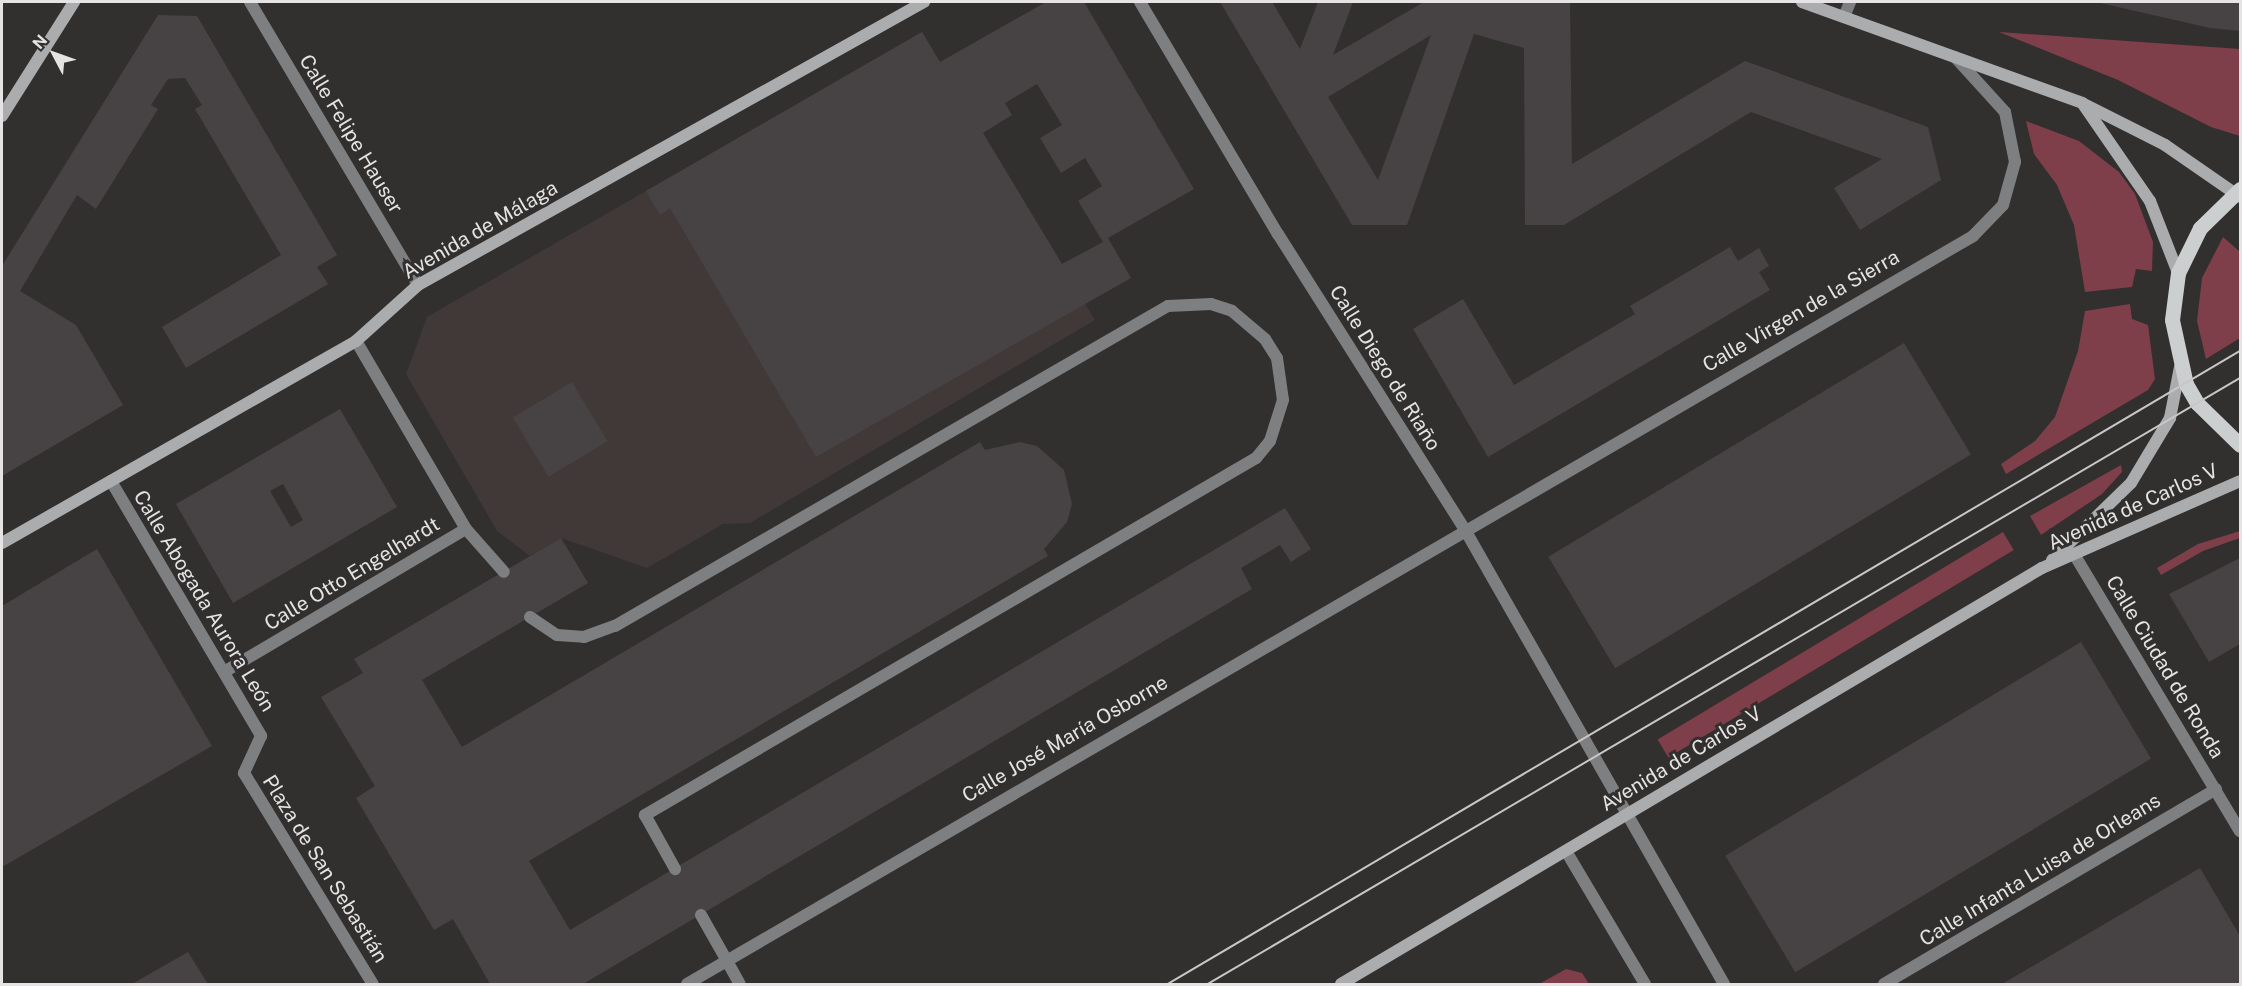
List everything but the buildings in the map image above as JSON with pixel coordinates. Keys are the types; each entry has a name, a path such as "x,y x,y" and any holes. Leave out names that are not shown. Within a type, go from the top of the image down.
{"main road":[{"path":"2239,192 2200,228 2178,273 2172,320 2180,367 2197,403 2241,445"}],"street":[{"path":"2,116 74,2"},
{"name":"Calle Felipe Hauser","path":"250,2 418,285"},
{"name":"Avenida de Málaga","path":"2,543 356,340 418,285 924,2"},
{"name":"Calle Diego de Riaño","path":"1140,2 1278,234 1464,528 1590,759 1625,815"},
{"path":"1802,2 2082,103 2165,144 2239,192"},
{"path":"1844,17 1850,2"},
{"name":"Calle Virgen de la Sierra","path":"1464,528 1973,236 2003,205 2015,162 2005,112 1955,57"},
{"path":"2082,103 2150,201 2178,273"},
{"path":"530,617 557,635 584,637 615,626 1168,306 1211,304 1232,311 1265,339 1277,358 1283,400 1279,421 1256,458 645,814 675,869"},
{"name":"Calle Otto Engelhardt","path":"225,672 466,529 356,340"},
{"name":"Avenida de Carlos V","path":"2042,568 2131,483 2170,418 2180,367"},
{"name":"Calle Abogada Aurora León","path":"111,481 261,736 244,773"},
{"name":"Avenida de Carlos V","path":"1341,984 2042,568 2241,482"},
{"name":"Calle José María Osborne","path":"687,984 1464,528"},
{"path":"466,529 504,572"},
{"name":"Calle Ciudad de Ronda","path":"2074,554 2241,831"},
{"name":"Plaza de San Sebastián","path":"244,773 373,984"},
{"name":"Calle Infanta Luisa de Orleans","path":"1884,984 2216,789"},
{"path":"1625,815 1724,984"},
{"path":"1566,850 1645,984"},
{"path":"701,915 740,984"}],"shaded area":[{"path":"922,32 1095,320 750,523 723,524 647,568 561,538 530,556 497,531 406,374 427,317"},
{"path":"1999,32 2240,49 2240,136 2211,127 2118,80"},
{"path":"2026,121 2079,141 2119,172 2135,194 2153,242 2152,271 2136,269 2132,287 2085,292 2074,225 2057,185 2034,154"},
{"path":"2223,237 2240,252 2240,338 2206,359 2197,321 2202,278"},
{"path":"2130,304 2132,319 2148,325 2155,379 2148,390 2006,474 2001,464 2035,441 2055,417 2078,351 2085,311"},
{"path":"2121,465 2122,472 2102,494 2041,535 2030,516"},
{"path":"2240,531 2240,538 2203,551 2161,575 2157,568 2198,544"},
{"path":"2003,532 2014,550 1668,758 1658,740"},
{"path":"1566,969 1582,973 1589,984 1539,984"}],"tram line":[{"path":"1168,984 2240,351"},
{"path":"1208,984 2240,378"}]}
